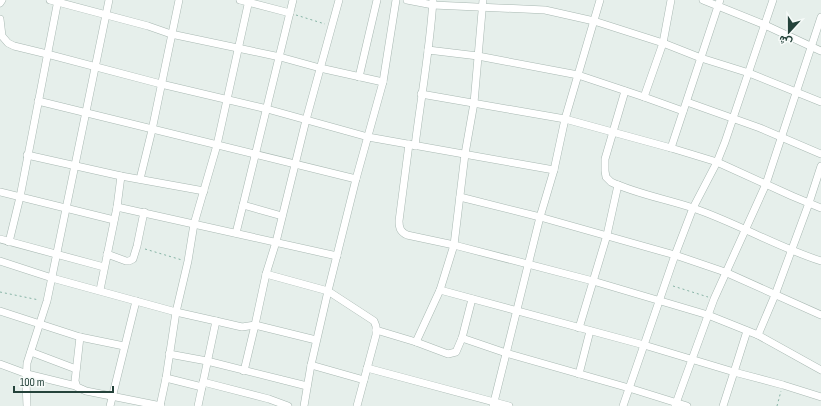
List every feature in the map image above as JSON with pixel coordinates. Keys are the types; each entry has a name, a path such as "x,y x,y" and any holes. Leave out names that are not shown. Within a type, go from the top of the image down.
{"street":[{"path":"50,0 148,26 171,34 237,47 383,82"},
{"path":"27,406 27,363 47,301 109,0"},
{"path":"140,179 152,130 179,0"},
{"path":"240,0 249,1 290,13"},
{"path":"236,233 293,0"},
{"path":"244,371 266,274 276,242 306,120 339,0"},
{"path":"358,77 377,0"},
{"path":"304,406 316,340 356,179 383,82 396,0"},
{"path":"407,0 482,4 545,10 594,21 663,43 701,58 749,72 821,102"},
{"path":"493,404 540,216 554,170 565,120 600,0"},
{"path":"644,97 663,43 671,0"},
{"path":"703,0 719,3 821,51"},
{"path":"623,406 665,283 693,208 716,162 733,119 773,0"},
{"path":"9,242 20,197 58,1"},
{"path":"0,364 27,374 76,386 86,391 160,406 166,378 176,312 188,261 194,224 217,145 237,47 249,1"},
{"path":"433,2 428,50 399,221 400,230 407,236 454,245 593,281 708,315 758,335 821,370"},
{"path":"672,148 719,3"},
{"path":"416,342 440,290 454,245 465,154 474,103 482,4"},
{"path":"675,404 725,272 766,184 821,17"},
{"path":"0,19 2,36 8,43 14,46 161,84 266,109 368,137 554,170"},
{"path":"428,50 478,56 578,75 683,112"},
{"path":"625,91 604,166 606,177 611,182 693,208 746,229 791,251 821,261"},
{"path":"421,94 565,120 672,148 716,162 821,208"},
{"path":"38,101 356,179"},
{"path":"687,102 760,128 780,138 821,154"},
{"path":"27,155 121,176 204,191"},
{"path":"758,335 775,296 821,166"},
{"path":"100,290 117,207 121,176"},
{"path":"579,328 607,235 618,185"},
{"path":"0,192 114,220"},
{"path":"460,197 540,216 675,255 725,272 775,296 820,313"},
{"path":"243,205 282,216"},
{"path":"117,207 337,256"},
{"path":"107,254 129,262 133,259 144,212"},
{"path":"0,239 104,267"},
{"path":"0,261 52,278 176,312 242,327 255,325 316,340"},
{"path":"266,274 328,291 374,321 376,330 357,406"},
{"path":"440,290 644,345 821,397"},
{"path":"376,330 452,354 458,350 472,299"},
{"path":"110,406 136,301"},
{"path":"0,311 80,337 124,346"},
{"path":"198,406 216,321"},
{"path":"578,374 590,331"},
{"path":"723,406 747,331"},
{"path":"76,386 75,381 80,337"},
{"path":"462,338 506,353 629,388 675,404 687,406"},
{"path":"31,352 76,369"},
{"path":"169,354 207,361 307,386"},
{"path":"311,365 364,380"},
{"path":"367,368 493,404 509,406"},
{"path":"166,378 202,384 269,399 288,406"}],"path":[{"path":"290,13 332,26"},
{"path":"137,246 188,261"},
{"path":"665,283 714,299"},
{"path":"0,292 47,301"},
{"path":"777,406 783,385"}]}
